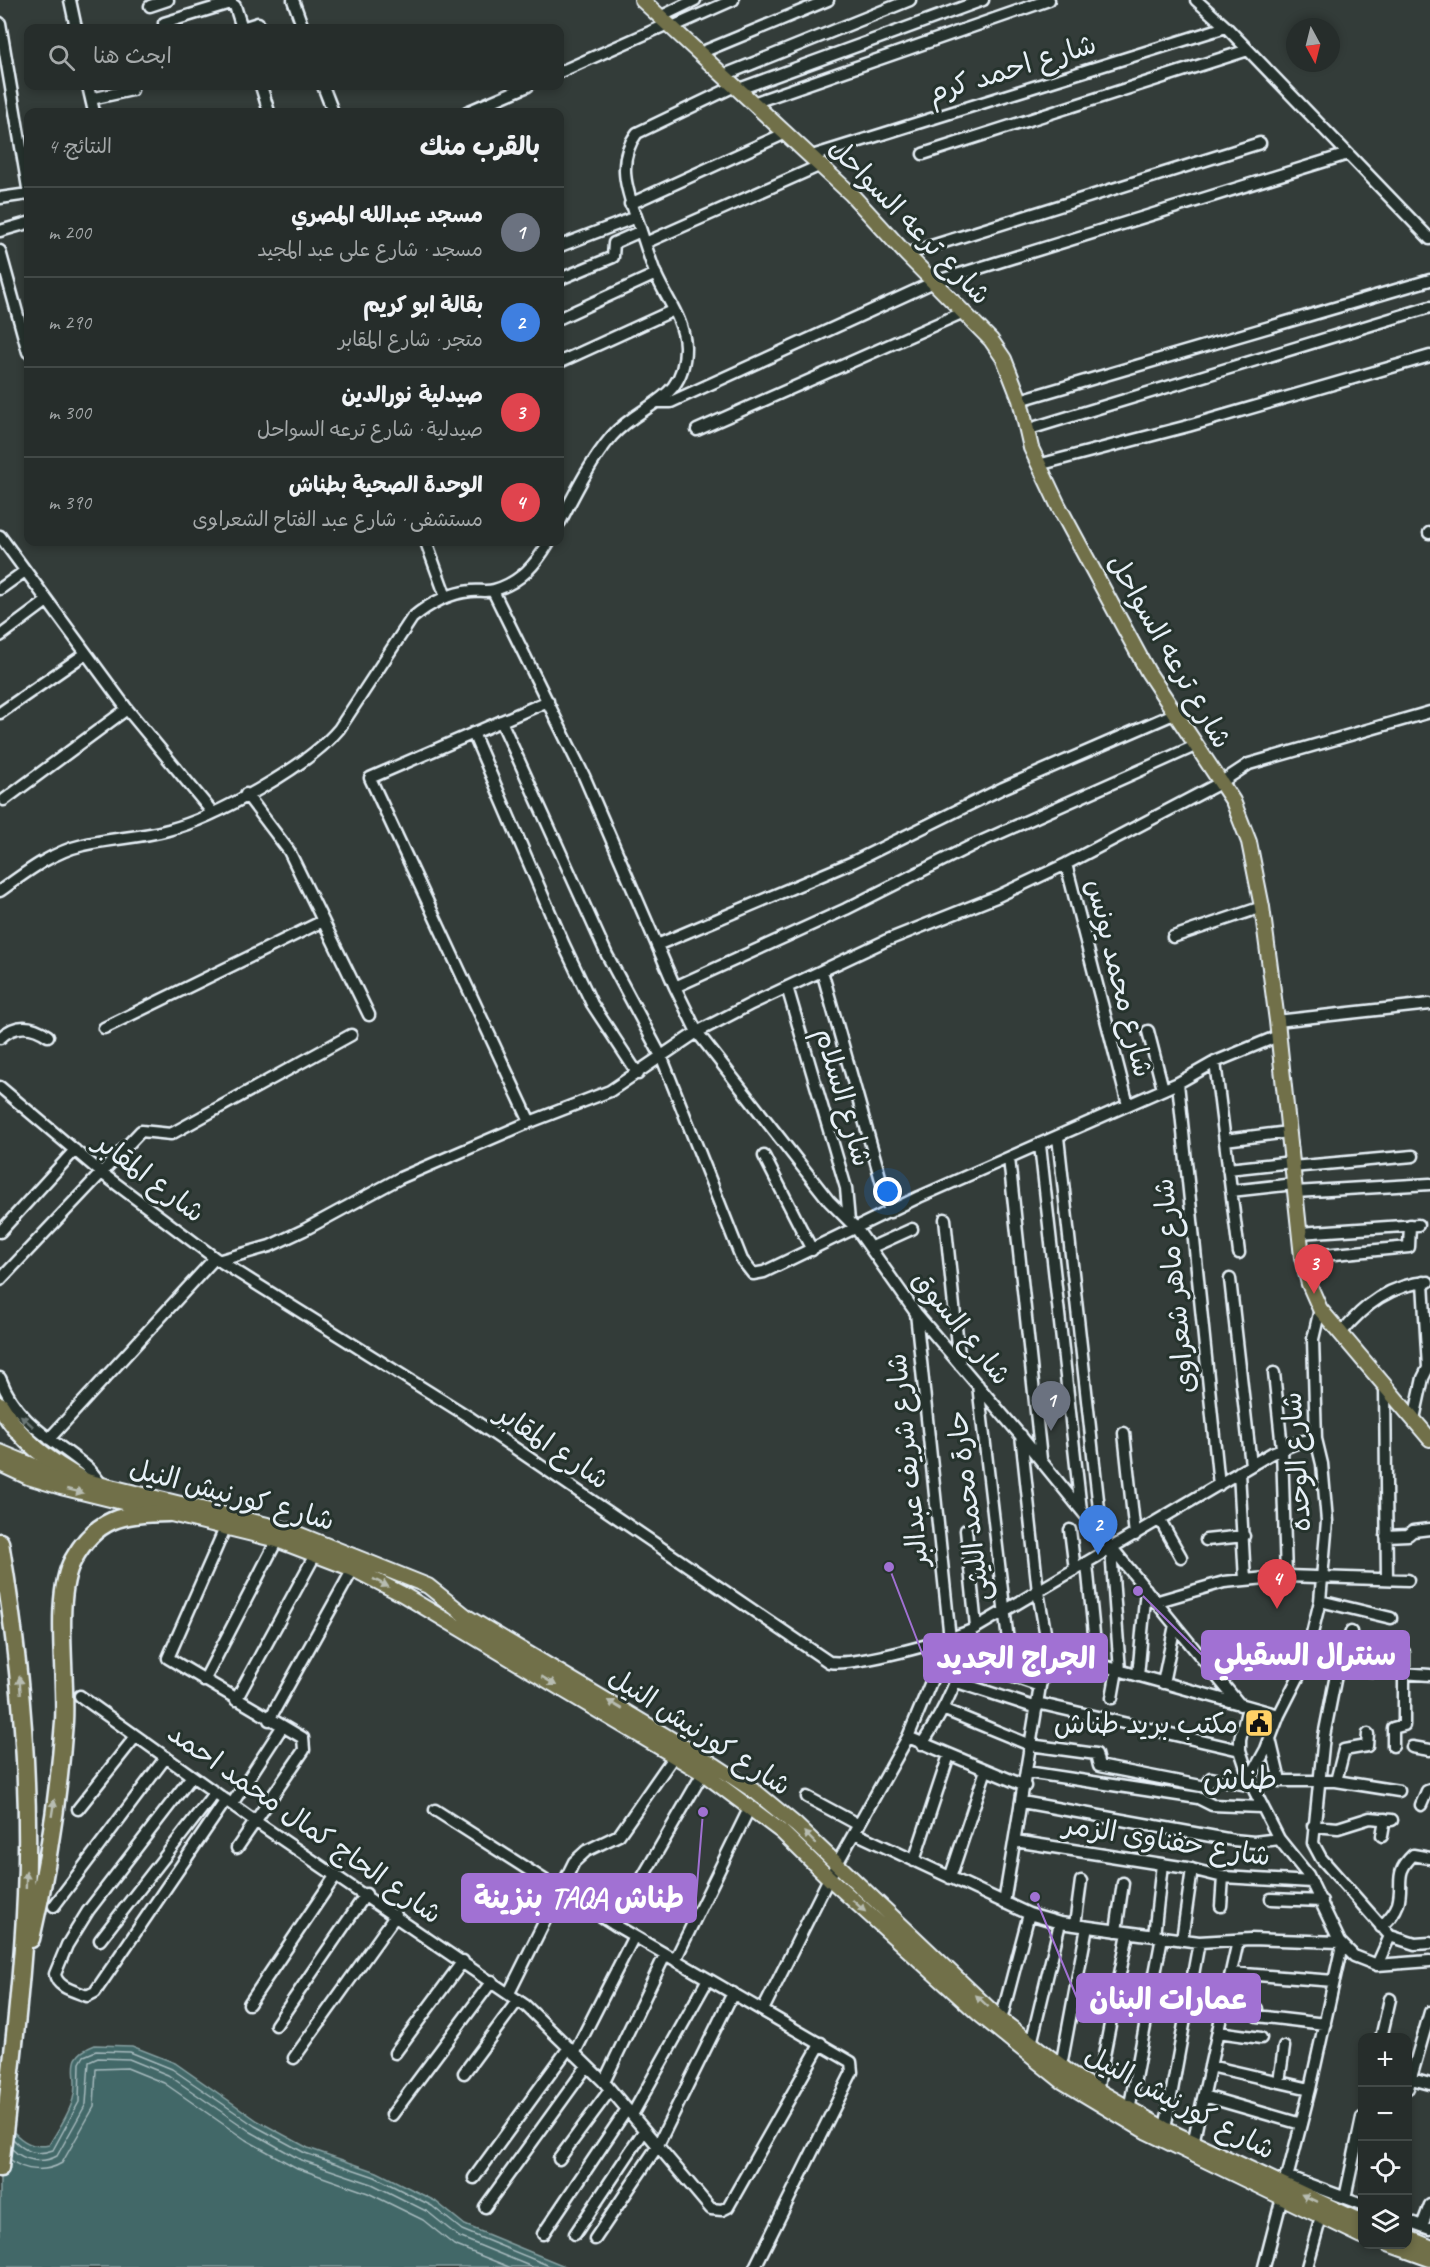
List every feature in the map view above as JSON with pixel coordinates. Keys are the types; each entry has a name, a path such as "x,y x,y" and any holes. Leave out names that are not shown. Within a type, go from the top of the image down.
{"highway":[{"path":"0,1405 26,1441 50,1462 86,1482"},
{"path":"21,1968 38,1912 61,1758 65,1682 62,1593 71,1562 90,1535 116,1517 168,1513"},
{"path":"0,1542 18,1666 25,1749 26,1895 21,1968 0,2168"}],"main road":[{"name":"شارع ترعه السواحل","path":"642,0 817,160 991,340 1004,359 1020,400 1026,430 1038,465 1123,628 1195,746 1233,801 1246,833 1262,907 1277,1021 1299,1233 1309,1284 1320,1309 1430,1439"},
{"name":"شارع كورنيش النيل","path":"0,1452 49,1472 288,1530 428,1586 467,1617 737,1779 796,1825 1001,2020 1060,2066 1129,2110 1283,2187 1321,2217 1358,2234"},
{"name":"شارع كورنيش النيل","path":"0,1464 28,1477 61,1487 277,1540 316,1553 402,1594 703,1773 782,1832 829,1878 979,2014 1062,2081 1147,2132 1358,2220"},
{"path":"402,1594 413,1590 415,1584 411,1578"},
{"path":"1412,2240 1430,2247"},
{"path":"1402,2249 1430,2259"}],"street":[{"path":"70,0 75,24"},
{"path":"150,6 168,0"},
{"path":"293,0 302,24"},
{"path":"667,23 695,0"},
{"path":"564,70 667,23 732,0"},
{"path":"700,53 828,0"},
{"path":"724,75 910,0"},
{"path":"564,515 592,463 612,436 625,424 658,402 680,381 684,365 684,334 656,274 630,204 624,173 628,148 637,133 737,88 983,0"},
{"path":"753,103 1049,0"},
{"path":"1196,0 1226,27 1430,239"},
{"path":"164,23 230,3 235,6 241,24"},
{"path":"0,23 2,50 24,167"},
{"name":"شارع احمد كرم","path":"645,243 817,160 1226,27"},
{"path":"923,154 1248,50"},
{"path":"89,90 93,108"},
{"path":"91,99 132,90"},
{"path":"262,90 268,108"},
{"path":"325,90 331,108"},
{"path":"476,108 519,90"},
{"path":"630,204 786,133"},
{"path":"906,254 1260,143"},
{"path":"658,402 671,402 933,282 1348,154"},
{"path":"0,198 24,195"},
{"path":"564,244 636,217"},
{"path":"0,231 24,224"},
{"path":"564,277 613,257 614,243 641,231"},
{"path":"0,251 24,338"},
{"path":"564,316 656,274"},
{"path":"1020,400 1430,280"},
{"path":"1026,430 1430,308"},
{"path":"564,360 674,310"},
{"path":"697,430 964,312"},
{"path":"1038,465 1188,426 1430,356"},
{"path":"0,536 127,709 213,813"},
{"path":"427,546 446,597"},
{"path":"0,891 57,854 81,845 166,831 213,813 288,771 330,741 351,714 403,627 425,607 446,597 470,591 493,591 530,570 546,546"},
{"path":"0,589 25,571"},
{"name":"شارع السوق","path":"493,591 548,701 697,1032 829,1201 853,1225 916,1313 1042,1461 1155,1602 1244,1706"},
{"path":"0,636 47,601"},
{"path":"0,714 86,654"},
{"path":"530,1122 370,783 372,776 548,701"},
{"path":"4,800 127,709"},
{"path":"49,1439 218,1259 270,1246 400,1178 530,1122 610,1091 662,1058 697,1032 822,971 1066,864 1220,783 1248,764 1265,757 1430,712"},
{"path":"657,945 853,862 1003,788 1176,713"},
{"path":"501,721 607,955 662,1058 748,1271 753,1274 764,1272 812,1250 853,1225 890,1212 1178,1083 1215,1062 1278,1036"},
{"path":"473,733 564,945 592,1004 638,1074"},
{"path":"675,987 846,909 971,846 1195,746"},
{"path":"246,794 289,851 369,1015"},
{"name":"شارع محمد يونس","path":"1066,864 1128,1105"},
{"path":"1173,936 1262,907"},
{"path":"104,1028 322,921"},
{"path":"822,971 890,1212"},
{"name":"شارع السلام","path":"787,987 846,1188 853,1225"},
{"path":"1277,1021 1430,1004"},
{"path":"0,1038 16,1027 27,1026 37,1028 48,1036"},
{"path":"1148,1031 1163,1089"},
{"path":"0,1280 103,1174 141,1131 171,1134 351,1035"},
{"path":"1215,1062 1239,1253"},
{"name":"شارع ماهر شعراوى","path":"1178,1083 1219,1485"},
{"name":"شارع المقابر","path":"0,1087 103,1174 218,1259 469,1417 820,1659 829,1662 848,1662 945,1640 974,1629 1251,1465 1282,1448 1316,1439"},
{"path":"1225,1140 1288,1132"},
{"path":"1058,1137 1102,1536"},
{"path":"1040,1145 1081,1510"},
{"path":"0,1232 75,1150"},
{"path":"764,1156 812,1250"},
{"path":"1228,1169 1413,1156"},
{"path":"1009,1158 1042,1461"},
{"path":"1231,1191 1430,1184"},
{"path":"945,1219 960,1365"},
{"path":"1299,1233 1414,1225 1409,1247 1302,1257"},
{"path":"870,1248 912,1229"},
{"path":"1230,1279 1251,1465"},
{"path":"1341,1333 1369,1304 1385,1293 1426,1282 1428,1368 1423,1378 1414,1419"},
{"name":"شارع الوحده","path":"1251,1782 1279,1715 1304,1666 1320,1601 1323,1576 1325,1492 1316,1439 1313,1339 1320,1309"},
{"name":"شارع شريف عبدالبر","path":"763,2010 829,1878 908,1737 933,1677 945,1640 916,1313"},
{"path":"1274,1374 1282,1448 1286,1576"},
{"path":"0,1378 18,1413 90,1470 104,1486"},
{"path":"1385,1384 1387,1579"},
{"name":"حارة محمد الليثى","path":"978,1385 1010,1658"},
{"path":"1124,1433 1135,1535"},
{"path":"1004,1903 1040,1686 1053,1653 1038,1592 1020,1435"},
{"path":"1239,1473 1245,1580"},
{"path":"1160,1520 1181,1557"},
{"path":"226,1526 168,1658 269,1720 303,1738 304,1750 237,1848"},
{"path":"1386,1536 1408,1535 1413,1531 1430,1529"},
{"path":"922,1744 945,1710 957,1682 974,1629 966,1530"},
{"path":"1070,1530 1075,1570"},
{"path":"1206,1540 1244,1536"},
{"path":"204,1681 277,1540"},
{"path":"1112,1549 1118,1670 1112,1698"},
{"path":"236,1700 316,1553"},
{"path":"1087,1564 1097,1664"},
{"path":"269,1720 353,1569"},
{"path":"1155,1602 1202,1587 1286,1576 1408,1580"},
{"path":"1138,1676 1146,1589"},
{"path":"1320,1601 1391,1618"},
{"path":"1163,1683 1175,1625"},
{"path":"1351,1632 1337,1670 1323,1743 1313,1826 1316,1851 1390,1936 1414,1944 1430,1943"},
{"path":"1386,1672 1389,1652"},
{"path":"1393,1746 1393,1728 1404,1725 1404,1652"},
{"path":"1053,1653 1279,1715"},
{"path":"964,1660 1040,1686"},
{"path":"1304,1666 1430,1675"},
{"path":"957,1682 1037,1705 1240,1750"},
{"name":"شارع الحاج كمال محمد احمد","path":"80,1696 255,1821 514,1996 607,2086 706,2205 716,2210 728,2207 821,2043"},
{"path":"1244,1706 1240,1750 1261,1807 1279,1839 1312,1882 1341,1944 1354,1956 1377,1965 1430,1961"},
{"path":"945,1710 1030,1745 1096,1754 1099,1766 1206,1787 1211,1778 1251,1782"},
{"path":"192,1776 81,1922 55,1974 62,1986 87,1996 95,1992 282,1727"},
{"path":"1336,1781 1344,1750 1357,1743 1368,1745 1368,1734"},
{"path":"78,1809 136,1736"},
{"path":"908,1737 1025,1786"},
{"path":"1270,1739 1280,1781 1336,1781 1399,1791"},
{"path":"1413,1748 1430,1749"},
{"path":"914,1861 949,1755"},
{"path":"464,2073 514,1996 560,1890 581,1854 619,1835 674,1756"},
{"path":"54,1906 166,1757"},
{"path":"950,1878 986,1770"},
{"path":"1027,1772 1198,1798 1212,1805 1261,1807"},
{"path":"615,1925 703,1773"},
{"path":"1421,1805 1427,1791 1430,1790"},
{"path":"100,1940 215,1792"},
{"path":"807,1797 914,1861 1029,1914 1060,1923 1199,1942 1341,1944"},
{"path":"1022,1802 1233,1840 1254,1842 1279,1839"},
{"path":"559,2159 607,2086 670,1958 750,1808"},
{"path":"435,1810 615,1925 851,2062 852,2072 755,2267"},
{"path":"1313,1826 1338,1828 1362,1820 1389,1820 1382,1836"},
{"name":"شارع حفناوى الزمر","path":"1015,1841 1223,1876 1312,1882"},
{"path":"1381,1927 1397,1906 1399,1879 1397,1865 1413,1855 1430,1858"},
{"path":"1129,2110 1158,1936 1162,1864"},
{"path":"1182,1940 1192,1869"},
{"path":"249,2004 336,1875"},
{"path":"1221,1906 1223,1876"},
{"path":"1075,1925 1081,1881"},
{"path":"1116,1930 1122,1883"},
{"path":"276,2025 366,1894"},
{"path":"1270,1899 1322,1901"},
{"path":"1001,2020 1029,1914"},
{"path":"294,2058 396,1915"},
{"path":"1031,2044 1060,1923"},
{"path":"1060,2066 1087,1927"},
{"path":"1097,2091 1128,1933"},
{"path":"474,2178 571,2051 634,1936"},
{"path":"1377,1965 1390,1936"},
{"path":"1193,2143 1238,1941"},
{"path":"1165,2129 1199,1942"},
{"path":"1264,2267 1310,2089 1341,1944"},
{"path":"396,2053 463,1960"},
{"path":"1232,1972 1334,1981"},
{"path":"543,2234 630,2112 708,1979"},
{"path":"392,2115 492,1981"},
{"path":"595,2239 657,2147 733,1993"},
{"path":"1382,2033 1389,1999"},
{"path":"1225,2004 1257,2009 1257,2016 1325,2024"},
{"path":"1412,2068 1430,2012"},
{"path":"1218,2032 1261,2038"},
{"path":"1279,2082 1284,2047"},
{"path":"485,2207 587,2066"},
{"path":"1210,2066 1310,2089"},
{"path":"1412,2082 1430,2084"},
{"path":"1204,2096 1300,2124"},
{"path":"575,2234 644,2131"},
{"path":"1345,2198 1358,2137"},
{"path":"1283,2187 1345,2198 1358,2203"},
{"path":"1426,2228 1430,2205"},
{"path":"1306,2267 1321,2217"}],"water":[{"path":"95,2045 132,2046 175,2063 258,2121 308,2148 377,2172 435,2201 465,2225 567,2267 0,2267 0,2117 27,2143 49,2145 71,2105 75,2090 75,2061 78,2055"}],"place":[{"name":"صيدلية نورالدين","path":"1314,1294"},
{"name":"مسجد عبدالله المصري","path":"1051,1431"},
{"name":"بقالة ابو كريم","path":"1098,1555"},
{"name":"الجراج الجديد","path":"889,1567"},
{"name":"سنترال السقيلي","path":"1138,1591"},
{"name":"الوحدة الصحية بطناش","path":"1277,1609"},
{"name":"مكتب بريد طناش","path":"1259,1723"},
{"name":"بنزينة TAQA طناش","path":"703,1812"},
{"name":"عمارات البنان","path":"1035,1897"}],"district":[{"name":"طناش","path":"1240,1778"}]}
